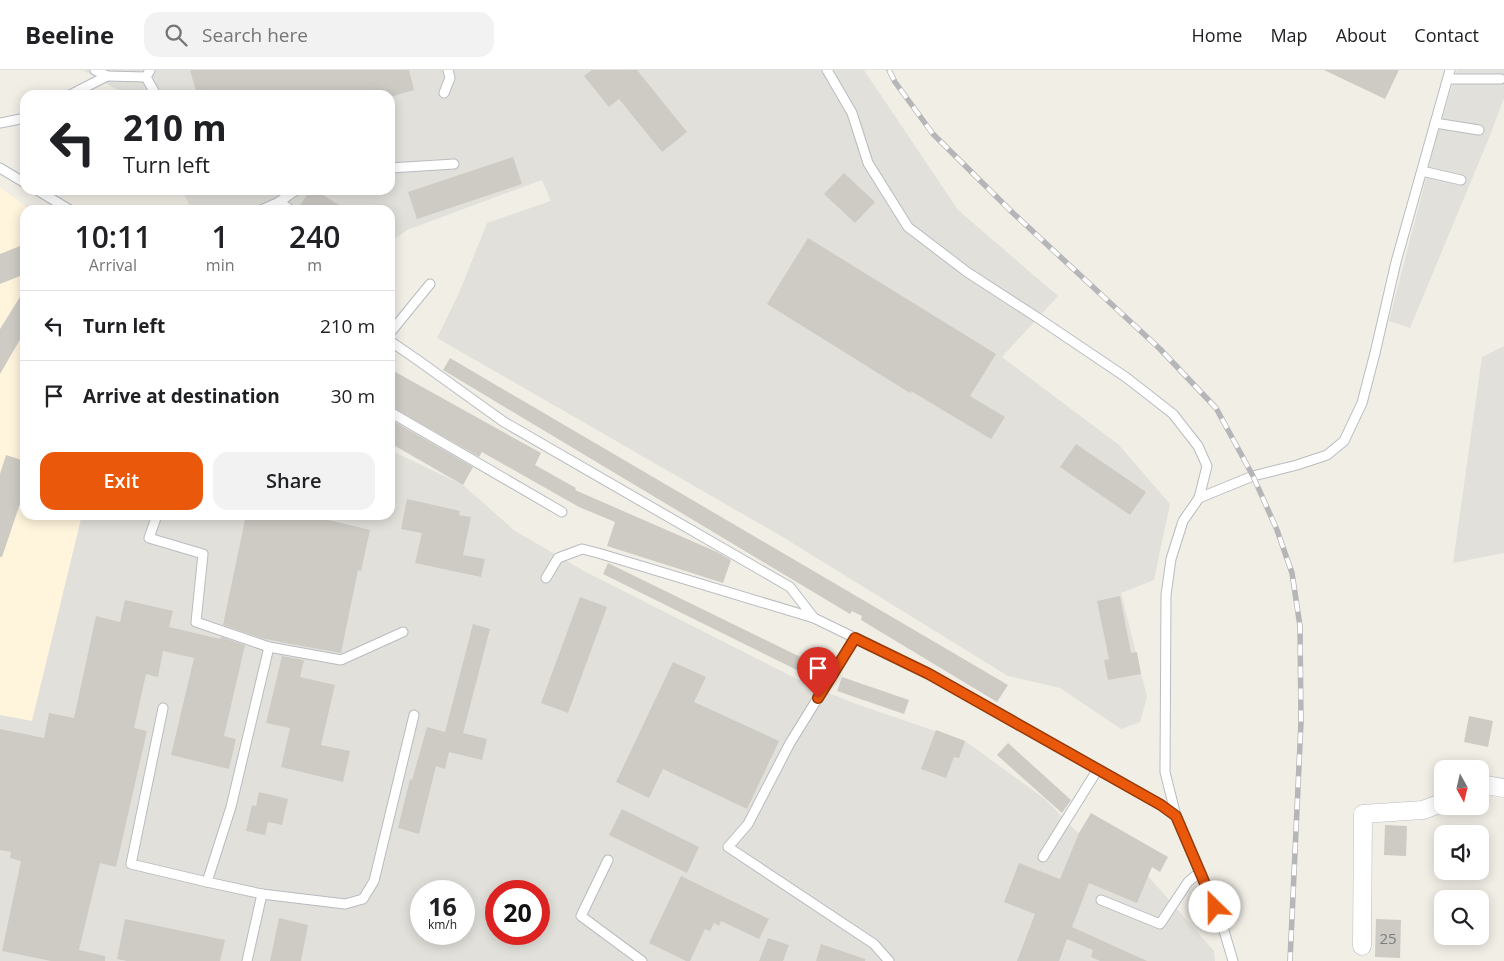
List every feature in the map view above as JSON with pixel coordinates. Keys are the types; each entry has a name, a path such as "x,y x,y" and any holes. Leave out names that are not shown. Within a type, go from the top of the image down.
{"street":[{"path":"1489,786 1504,788"},
{"path":"1362,946 1363,814 1423,810 1434,806"}],"lane":[{"path":"95,70 106,76"},
{"path":"444,93 450,78 448,70"},
{"path":"827,70 852,113 868,163 908,227 967,272 1127,378 1172,414 1198,446 1206,466 1199,498 1183,521 1170,559 1166,594 1164,772 1176,816 1222,924 1234,961"},
{"path":"79,90 106,76 148,73 154,90"},
{"path":"1199,498 1253,476 1327,455 1344,441 1362,403 1396,262 1449,75 1501,79"},
{"path":"0,123 20,119"},
{"path":"1436,123 1479,130"},
{"path":"395,168 454,164"},
{"path":"0,168 20,180"},
{"path":"1422,171 1461,180"},
{"path":"45,195 62,205"},
{"path":"272,205 289,195"},
{"path":"279,202 284,205"},
{"path":"395,327 430,284"},
{"path":"395,344 504,422 790,587 814,618"},
{"path":"395,415 562,512"},
{"path":"155,520 149,538 203,554 196,622 269,647 342,660 403,632"},
{"path":"546,578 558,558 582,549 639,564 814,618 929,674 1161,805 1176,816"},
{"path":"855,638 790,743 748,824 728,847 874,944 889,961"},
{"path":"207,882 231,807 269,647"},
{"path":"163,708 132,864 262,894 345,904 363,899 374,881 414,714"},
{"path":"1043,857 1098,769"},
{"path":"608,860 581,916 642,961"},
{"path":"1101,900 1160,924 1188,882 1200,872"},
{"path":"247,961 262,894"}],"shaded area":[{"path":"83,70 864,70 958,210 1058,296 1002,357 1119,445 1170,504 1154,580 1121,593 1147,697 1140,722 1121,729 1060,688 1008,676 781,536 437,338 459,293 487,223 551,201 542,180 407,230 395,238 395,205 190,205 184,195 395,195 395,90 117,90"},
{"path":"1457,70 1504,70 1504,98 1410,328 1389,321 1438,132"},
{"path":"0,187 23,205 20,205 20,520 81,520 32,721 0,715"},
{"path":"1504,346 1504,553 1453,563 1482,357"},
{"path":"395,452 463,485 515,531 584,571 807,684 856,704 965,741 1045,799 1076,831 1148,876 1214,951 1215,961 0,961 0,715 32,721 81,520 395,520"}],"building":[{"path":"190,70 409,70 414,90 395,96 395,90 196,90"},
{"path":"592,70 637,70 687,132 662,152 619,99 609,107 584,76"},
{"path":"1324,70 1399,70 1385,99"},
{"path":"513,157 522,184 417,219 408,192"},
{"path":"844,173 875,202 855,223 824,194"},
{"path":"307,195 323,195 339,205 300,205"},
{"path":"808,238 996,354 970,396 1005,417 991,439 911,391 910,393 767,304"},
{"path":"20,246 20,276 0,284 0,254"},
{"path":"20,297 20,340 0,374 0,329"},
{"path":"450,358 1008,685 997,702 861,620 862,616 852,611 850,614 443,370"},
{"path":"395,372 541,453 535,465 576,488 575,490 717,552 731,560 723,583 607,546 615,522 579,507 482,452 479,457 395,409"},
{"path":"395,422 473,467 463,485 395,446"},
{"path":"1076,444 1146,492 1130,515 1060,467"},
{"path":"6,455 20,459 20,504 2,557 0,557 0,474"},
{"path":"407,499 460,511 459,515 471,517 463,555 485,559 481,577 415,563 422,533 401,529"},
{"path":"245,520 329,520 370,530 361,571 358,570 341,653 261,638 223,625"},
{"path":"608,563 823,668 817,680 603,574"},
{"path":"1120,596 1131,653 1137,652 1141,674 1108,680 1104,660 1109,659 1097,601"},
{"path":"580,597 607,607 568,713 541,703"},
{"path":"125,600 173,611 169,627 220,639 221,637 245,645 224,736 236,739 229,769 171,755 194,658 163,651 158,677 146,674 134,728 147,731 116,867 100,863 79,950 105,956 105,961 51,961 2,951 21,861 10,858 11,852 0,850 0,729 44,738 49,713 74,718 96,616 120,622"},
{"path":"473,624 490,629 463,733 487,739 482,760 449,752 445,769 436,766 419,834 398,828 410,779 412,780 427,727 445,732"},
{"path":"282,656 304,660 300,677 335,685 321,745 350,751 343,782 281,767 290,728 266,723"},
{"path":"673,662 706,677 694,702 779,741 747,809 663,769 649,798 616,782"},
{"path":"842,677 909,700 904,714 837,691"},
{"path":"1469,716 1493,721 1488,747 1464,742"},
{"path":"936,730 965,741 959,758 954,757 946,778 921,769"},
{"path":"1008,743 1071,800 1062,813 997,755"},
{"path":"259,792 288,799 282,825 268,822 265,835 246,831 252,805 256,806"},
{"path":"622,809 699,847 687,873 609,835"},
{"path":"1091,813 1168,857 1160,872 1152,867 1137,903 1089,883 1072,927 1147,961 1100,961 1091,957 1093,950 1067,939 1059,961 1017,961 1035,914 1004,902 1019,863 1060,879 1079,833"},
{"path":"1385,825 1407,826 1406,856 1384,855"},
{"path":"681,876 769,919 759,939 721,921 719,926 714,923 710,931 705,929 690,961 686,961 649,943"},
{"path":"279,918 308,925 301,961 270,961"},
{"path":"125,919 225,940 220,961 127,961 117,959"},
{"path":"1376,919 1401,920 1400,958 1375,957"},
{"path":"768,938 789,945 783,961 759,961"},
{"path":"821,944 865,959 865,961 816,961"}],"railway":[{"path":"889,70 895,82 933,134 1014,214 1160,349 1216,408 1253,476 1277,530 1292,573 1300,626 1301,722 1290,961"}],"route":[{"path":"818,698 855,638 929,674 1161,805 1176,816 1215,907"}]}
